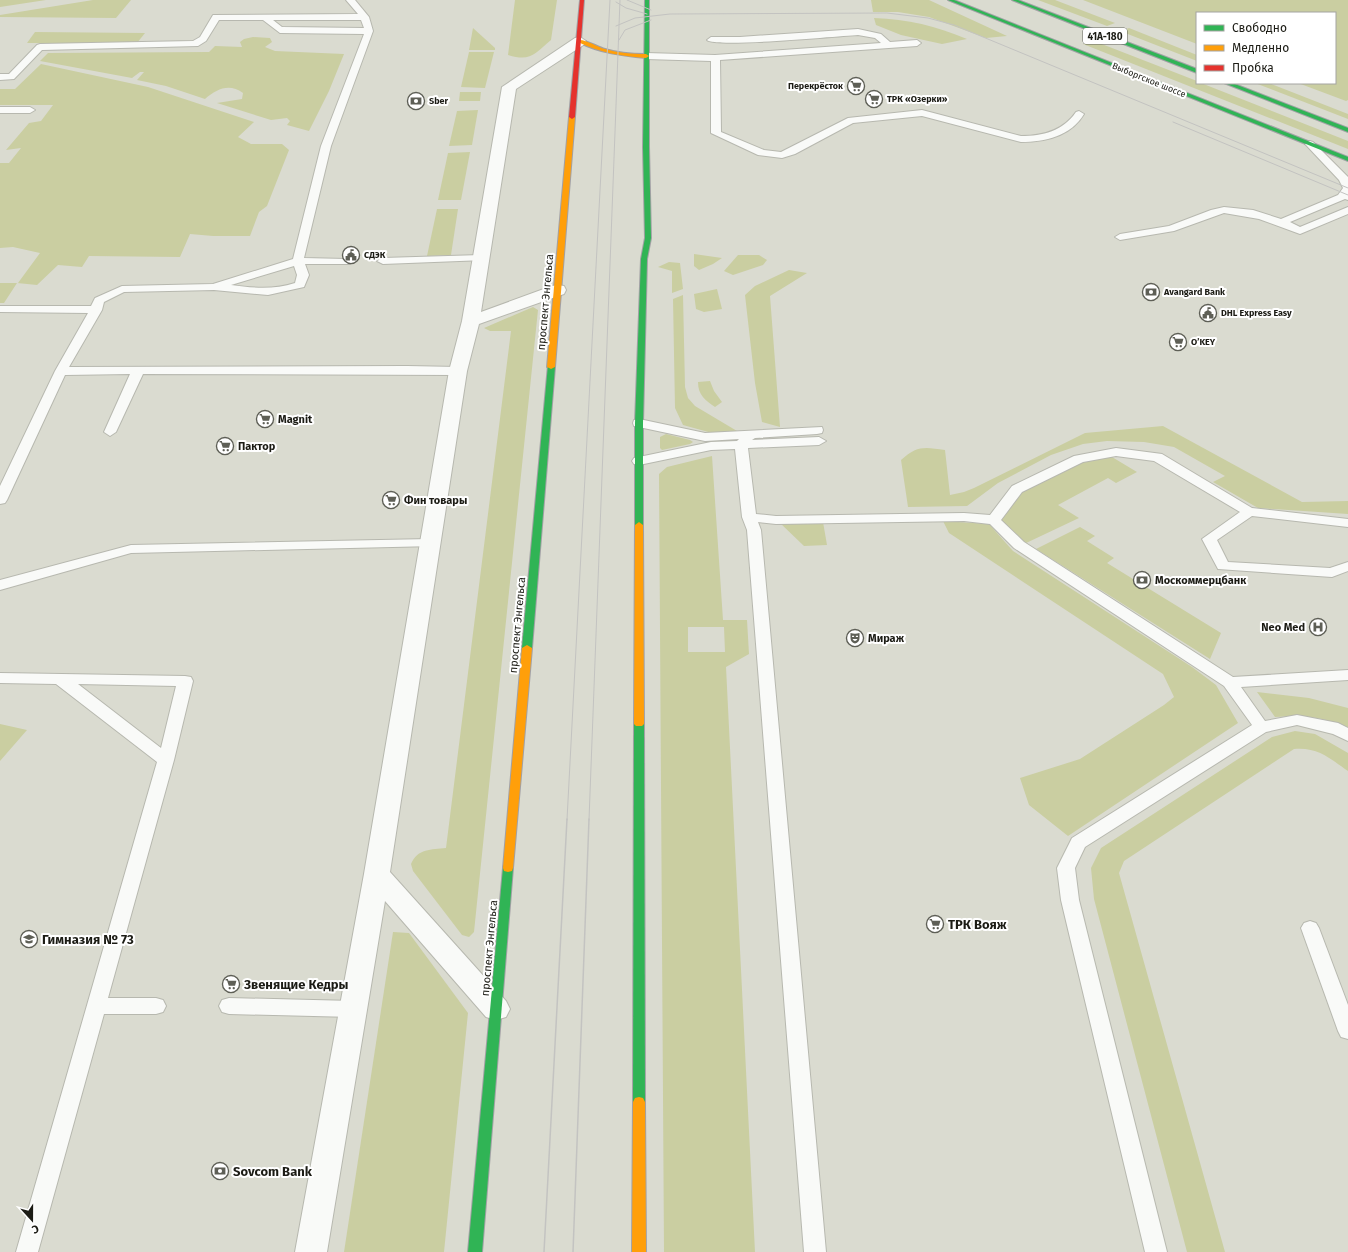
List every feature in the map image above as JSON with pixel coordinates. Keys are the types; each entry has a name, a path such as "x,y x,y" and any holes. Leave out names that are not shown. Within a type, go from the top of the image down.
{"main road":[{"name":"проспект Энгельса","path":"475,1252 580,41 582,0"},
{"path":"638,1252 639,423 644,259 648,238 646,56 647,0"},
{"name":"Выборгское шоссе","path":"950,0 1348,159"},
{"name":"41А-180","path":"1014,0 1058,21 1196,71"},
{"path":"1020,28 1047,29"},
{"path":"580,41 596,50 607,53 646,56"},
{"path":"1230,84 1348,130"}],"street":[{"path":"311,1252 377,874 458,371 471,321 509,87 580,41"},
{"path":"471,321 558,290"},
{"path":"377,874 496,1010"}],"lane":[{"path":"0,500 61,371 96,310 100,300 122,289 214,287 261,292 285,291 300,285 303,275 298,261 326,146 369,30 365,16 350,0"},
{"path":"0,77 11,77 40,47 190,46 203,39 216,17 365,16"},
{"path":"265,17 280,30 369,30"},
{"path":"711,40 740,40 858,32 878,36 888,45"},
{"path":"646,56 715,58 917,43"},
{"path":"715,58 716,134 744,146 773,155 791,152 852,120 922,113 1021,139 1035,140 1047,137 1070,126 1077,120 1079,114"},
{"path":"0,110 30,110"},
{"path":"1282,222 1342,198 1346,195 1348,188 1344,179 1310,144"},
{"path":"1120,237 1163,231 1224,210 1248,213 1282,222 1300,231 1348,210"},
{"path":"383,261 481,258"},
{"path":"214,287 298,261 346,262"},
{"path":"0,308 96,310"},
{"path":"61,371 458,371"},
{"path":"110,432 138,371"},
{"path":"639,423 705,438 751,434 818,436 711,446 639,461"},
{"path":"740,444 751,434"},
{"path":"740,444 756,548 815,1252"},
{"path":"994,520 1017,489 1080,459 1116,452 1157,457 1249,512 1348,523"},
{"path":"1249,512 1209,538 1223,566 1332,573 1348,566"},
{"path":"752,524 776,520 964,517 994,520 1019,545 1230,682 1261,727"},
{"path":"0,585 132,549 430,543"},
{"path":"1230,682 1255,682 1314,675 1348,675"},
{"path":"0,678 185,681 166,760 26,1252"},
{"path":"60,679 166,760"},
{"path":"1156,1252 1070,900 1066,868 1078,843 1261,727 1297,720 1338,729 1348,735"},
{"path":"1310,928 1346,1022"},
{"path":"96,1006 156,1006"},
{"path":"229,1006 353,1009"}],"green space":[{"path":"0,0 46,0 0,7"},
{"path":"93,0 131,0 116,18 0,17 0,15"},
{"path":"515,0 557,0 551,40 536,53 522,58 508,55"},
{"path":"871,0 929,0 1007,36 986,38 929,17 898,12 873,12"},
{"path":"1038,0 1055,0 1115,23 1107,26"},
{"path":"1083,0 1348,0 1348,100 1346,101 1301,84 1336,84 1336,12 1196,12 1196,44"},
{"path":"874,18 922,24 944,30 967,39 942,44 901,35 876,25"},
{"path":"473,28 495,48 495,50 469,50"},
{"path":"1129,28 1196,55 1196,61 1120,31"},
{"path":"35,32 145,33 137,43 27,43"},
{"path":"253,37 270,38 272,42 265,47 275,51 344,54 329,91 309,131 287,125 290,121 287,118 271,120 217,103 242,99 243,93 233,88 223,88 214,92 205,99 166,86 137,80 144,72 140,72 132,78 40,61 48,53 209,52 215,46 242,47 240,42 244,39"},
{"path":"1094,41 1196,81 1196,84 1204,84 1348,141 1348,149 1083,44"},
{"path":"469,52 494,52 485,88 461,87"},
{"path":"41,64 148,87 254,122 238,137 251,144 282,144 289,150 267,206 259,212 250,236 213,236 190,234 180,257 89,256 82,267 58,265 37,285 17,283 40,253 13,247 0,248 0,163 9,163 21,148 6,150 29,123 41,121 53,105 0,105 0,89 15,89"},
{"path":"1258,84 1272,84 1348,114 1348,119"},
{"path":"460,92 481,92 480,101 459,101"},
{"path":"478,110 472,145 449,146 457,111"},
{"path":"470,152 461,200 438,200 448,153"},
{"path":"437,209 458,209 451,255 427,256"},
{"path":"694,254 722,258 699,270 694,266"},
{"path":"738,255 759,255 767,260 763,265 733,275 724,271"},
{"path":"669,262 680,263 683,289 672,293 672,271 658,267"},
{"path":"789,270 807,273 770,296 780,427 762,422 755,383 745,295 755,286"},
{"path":"0,283 17,283 4,303 0,303"},
{"path":"717,289 722,309 704,312 696,309 694,294"},
{"path":"683,295 685,387 688,398 695,406 737,431 712,433 683,425 675,408 673,299"},
{"path":"533,307 538,310 474,932 469,937 462,935 413,871 411,864 421,852 446,848 511,331 490,331 484,328"},
{"path":"710,381 714,391 722,402 715,407 703,397 698,387 698,382"},
{"path":"1163,426 1302,502 1348,501 1348,514 1258,508 1213,482 1225,476 1174,447 1144,442 1107,441 1083,444 1051,455 998,483 967,506 908,507 901,460 917,449 932,448 945,450 950,495 974,488 1085,433"},
{"path":"666,434 693,442 662,450 660,448 660,437"},
{"path":"712,456 723,620 747,620 749,654 726,667 755,1252 664,1252 659,474 667,467","holes":["688,627 724,627 725,652 688,652"]},
{"path":"1112,457 1137,472 1116,483 1108,478 1058,505 1079,518 1024,544 999,520 1020,491 1081,462"},
{"path":"943,521 989,524 1013,551 1192,667 1216,685 1238,723 1068,836 1029,805 1020,778 1080,759 1174,697 1163,674 949,533"},
{"path":"779,522 823,522 827,545 804,546"},
{"path":"1080,527 1095,536 1087,541 1114,558 1107,563 1221,633 1210,659 1036,549"},
{"path":"1257,692 1309,698 1348,708 1348,729 1331,721 1313,717 1275,717"},
{"path":"0,724 27,730 0,761"},
{"path":"1295,731 1315,734 1348,753 1348,771 1323,754 1310,750 1294,749 1124,861 1119,873 1225,1252 1187,1252 1094,899 1091,868 1101,848 1272,737"},
{"path":"393,932 409,933 468,1013 444,1252 344,1252"}],"tram line":[{"path":"567,820 610,0"},
{"path":"620,0 620,4"},
{"path":"627,0 651,10"},
{"path":"616,2 620,4"},
{"path":"619,25 620,4"},
{"path":"620,4 626,8 647,14"},
{"path":"619,25 635,18 670,14 887,13 928,18 954,25 1348,188"},
{"path":"619,40 625,30 651,20"},
{"path":"589,820 619,25"},
{"path":"1173,122 1348,195"},
{"path":"544,1252 567,819"},
{"path":"573,1252 589,819"}],"traffic: fast":[{"path":"639,525 639,423 644,259 648,238 646,147 647,0"},
{"path":"950,0 1348,159"},
{"path":"1014,0 1196,71"},
{"path":"1230,84 1348,130"},
{"path":"527,648 551,367"},
{"path":"639,724 639,1102"},
{"path":"475,1252 508,868"}],"traffic: slow":[{"path":"580,41 612,53 646,56"},
{"path":"551,367 572,117"},
{"path":"639,525 639,724"},
{"path":"508,868 527,648"},
{"path":"639,1102 639,1252"}],"traffic: jam":[{"path":"572,117 582,0"}],"place":[{"name":"Перекрёсток","path":"856,86"},
{"name":"ТРК «Озерки»","path":"874,99"},
{"name":"Sber","path":"416,101"},
{"name":"СДЭК","path":"351,255"},
{"name":"Avangard Bank","path":"1151,292"},
{"name":"DHL Express Easy","path":"1208,313"},
{"name":"O’KEY","path":"1178,342"},
{"name":"Magnit","path":"265,419"},
{"name":"Пактор","path":"225,446"},
{"name":"Фин товары","path":"391,500"},
{"name":"Москоммерцбанк","path":"1142,580"},
{"name":"Neo Med","path":"1318,627"},
{"name":"Мираж","path":"855,638"},
{"name":"ТРК Вояж","path":"935,924"},
{"name":"Гимназия № 73","path":"29,939"},
{"name":"Звенящие Кедры","path":"231,984"},
{"name":"Sovcom Bank","path":"220,1171"}]}
